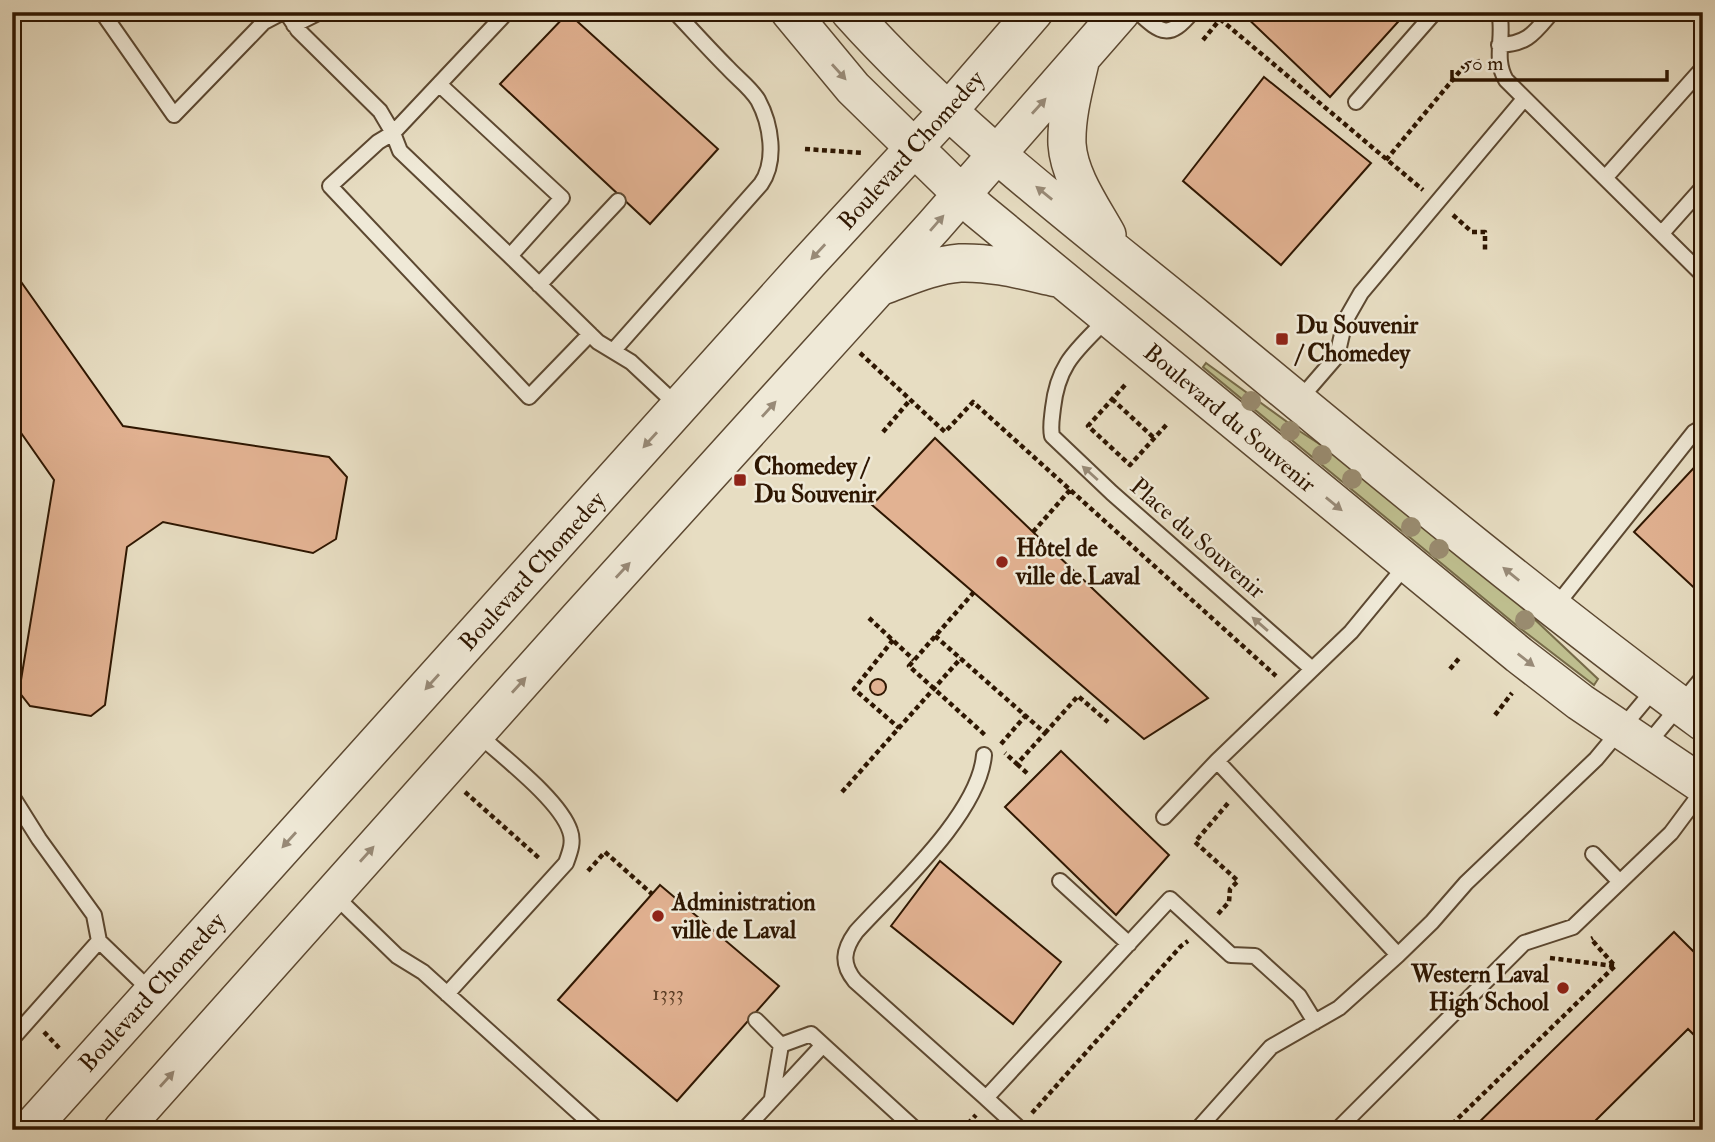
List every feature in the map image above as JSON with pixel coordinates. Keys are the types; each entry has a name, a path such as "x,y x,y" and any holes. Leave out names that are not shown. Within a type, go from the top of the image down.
{"street":[{"name":"Boulevard du Souvenir","path":"790,12 853,88 914,148 962,194 1062,279 1407,564 1550,678 1703,787"},
{"path":"850,12 887,53 997,153 1554,608 1679,704"},
{"name":"Boulevard Chomedey","path":"29,1130 949,110 1034,12"},
{"path":"122,1130 962,194 1121,12"},
{"path":"1080,60 1070,110 1068,147 1074,171 1116,251"},
{"path":"878,287 925,270 960,263 984,264 1062,279"}],"lane":[{"path":"102,12 174,114 264,22 320,12"},
{"path":"507,12 393,133 378,142 330,186 529,397 590,334"},
{"path":"613,351 761,184 770,164 768,133 758,101 747,86 675,12"},
{"path":"1138,12 1157,29 1167,32 1178,28 1192,12"},
{"path":"1356,102 1435,12"},
{"path":"1499,12 1501,71 1524,99 1703,275"},
{"path":"1499,45 1515,44 1527,39 1552,12"},
{"path":"288,16 380,111 400,151 590,334 631,362 679,407"},
{"path":"1605,178 1703,68"},
{"path":"440,85 562,198 510,256"},
{"path":"1298,401 1337,356 1345,321 1361,293 1524,99"},
{"path":"1662,233 1703,187"},
{"path":"539,285 618,201"},
{"name":"Place du Souvenir","path":"1108,317 1060,373 1055,388 1052,436 1311,669"},
{"path":"1554,608 1695,432 1703,427"},
{"path":"1164,817 1217,761 1351,632 1407,564"},
{"path":"1197,1130 1271,1046 1339,1008 1432,922 1466,883 1596,758 1634,738 1679,704 1703,677"},
{"path":"1634,738 1679,704"},
{"path":"447,994 566,863 572,840 567,824 553,803 476,733"},
{"path":"984,755 978,783 946,834 856,932 847,944 845,965 855,981 986,1098 1025,1123"},
{"path":"1217,761 1398,955"},
{"path":"1337,1130 1524,943 1573,927 1671,833 1703,787"},
{"path":"12,796 39,839 94,915 99,941 152,992"},
{"path":"1592,854 1619,882"},
{"path":"1060,881 1129,944"},
{"path":"332,894 397,956 423,972 598,1130"},
{"path":"986,1098 1170,899 1231,955 1255,956 1299,996 1315,1022"},
{"path":"12,1039 99,941"},
{"path":"756,1020 781,1045"},
{"path":"781,1045 811,1034 916,1130"},
{"path":"772,1100 781,1045"},
{"path":"744,1130 823,1045"}],"path":[{"path":"1203,40 1226,12"},
{"path":"1220,19 1406,177"},
{"path":"1386,160 1465,65 1477,64"},
{"path":"805,149 864,153"},
{"path":"1467,227 1472,232 1485,232 1485,250"},
{"name":"Place du Souvenir","path":"857,350 945,432 973,402 1274,674"},
{"path":"1125,385 1088,426 1130,465 1168,423"},
{"path":"1112,399 1154,438"},
{"path":"883,432 910,400"},
{"path":"1033,531 1070,490"},
{"path":"974,592 909,667 1028,775"},
{"path":"869,618 914,660"},
{"path":"935,636 1045,733"},
{"path":"893,640 854,689 898,728"},
{"path":"1450,669 1461,656"},
{"path":"842,792 961,658"},
{"path":"1495,715 1512,693"},
{"path":"1017,764 1078,695 1108,722"},
{"path":"998,747 1026,715"},
{"path":"1238,881 1195,842 1241,788"},
{"path":"462,789 539,858"},
{"path":"581,878 605,852 652,894"},
{"path":"1600,930 1591,939 1615,966"},
{"path":"1514,954 1615,966"},
{"path":"1025,1123 1165,964"},
{"path":"1446,1130 1615,966"},
{"path":"41,1029 63,1052"},
{"path":"962,1130 979,1112"}],"green space":[{"path":"1206,363 1350,464 1496,583 1598,679 1594,685 1521,629 1203,367"}],"building":[{"path":"1241,12 1407,12 1330,97"},
{"path":"568,13 718,149 650,224 500,84"},
{"path":"1264,77 1371,163 1281,265 1183,181"},
{"path":"12,269 123,426 329,457 347,477 336,539 313,553 163,522 127,547 105,705 91,716 30,706 19,692 54,480 12,420"},
{"name":"Hôtel de ville de Laval","path":"935,438 1208,698 1144,739 872,505"},
{"path":"1703,458 1703,596 1634,532"},
{"path":"878,679 884,681 884,693 878,695 872,693 870,687 872,681"},
{"path":"1061,751 1169,855 1116,915 1005,807"},
{"path":"940,861 1061,962 1013,1024 891,926"},
{"path":"660,885 779,986 677,1101 558,1000"},
{"path":"1674,932 1703,961 1703,1044 1688,1029 1586,1130 1471,1130"}],"place":[{"name":"Du Souvenir / Chomedey","path":"1282,339"},
{"name":"Chomedey / Du Souvenir","path":"740,480"},
{"name":"Hôtel de ville de Laval","path":"1002,562"},
{"name":"Administration ville de Laval","path":"658,916"},
{"name":"Western Laval High School","path":"1563,988"}]}
